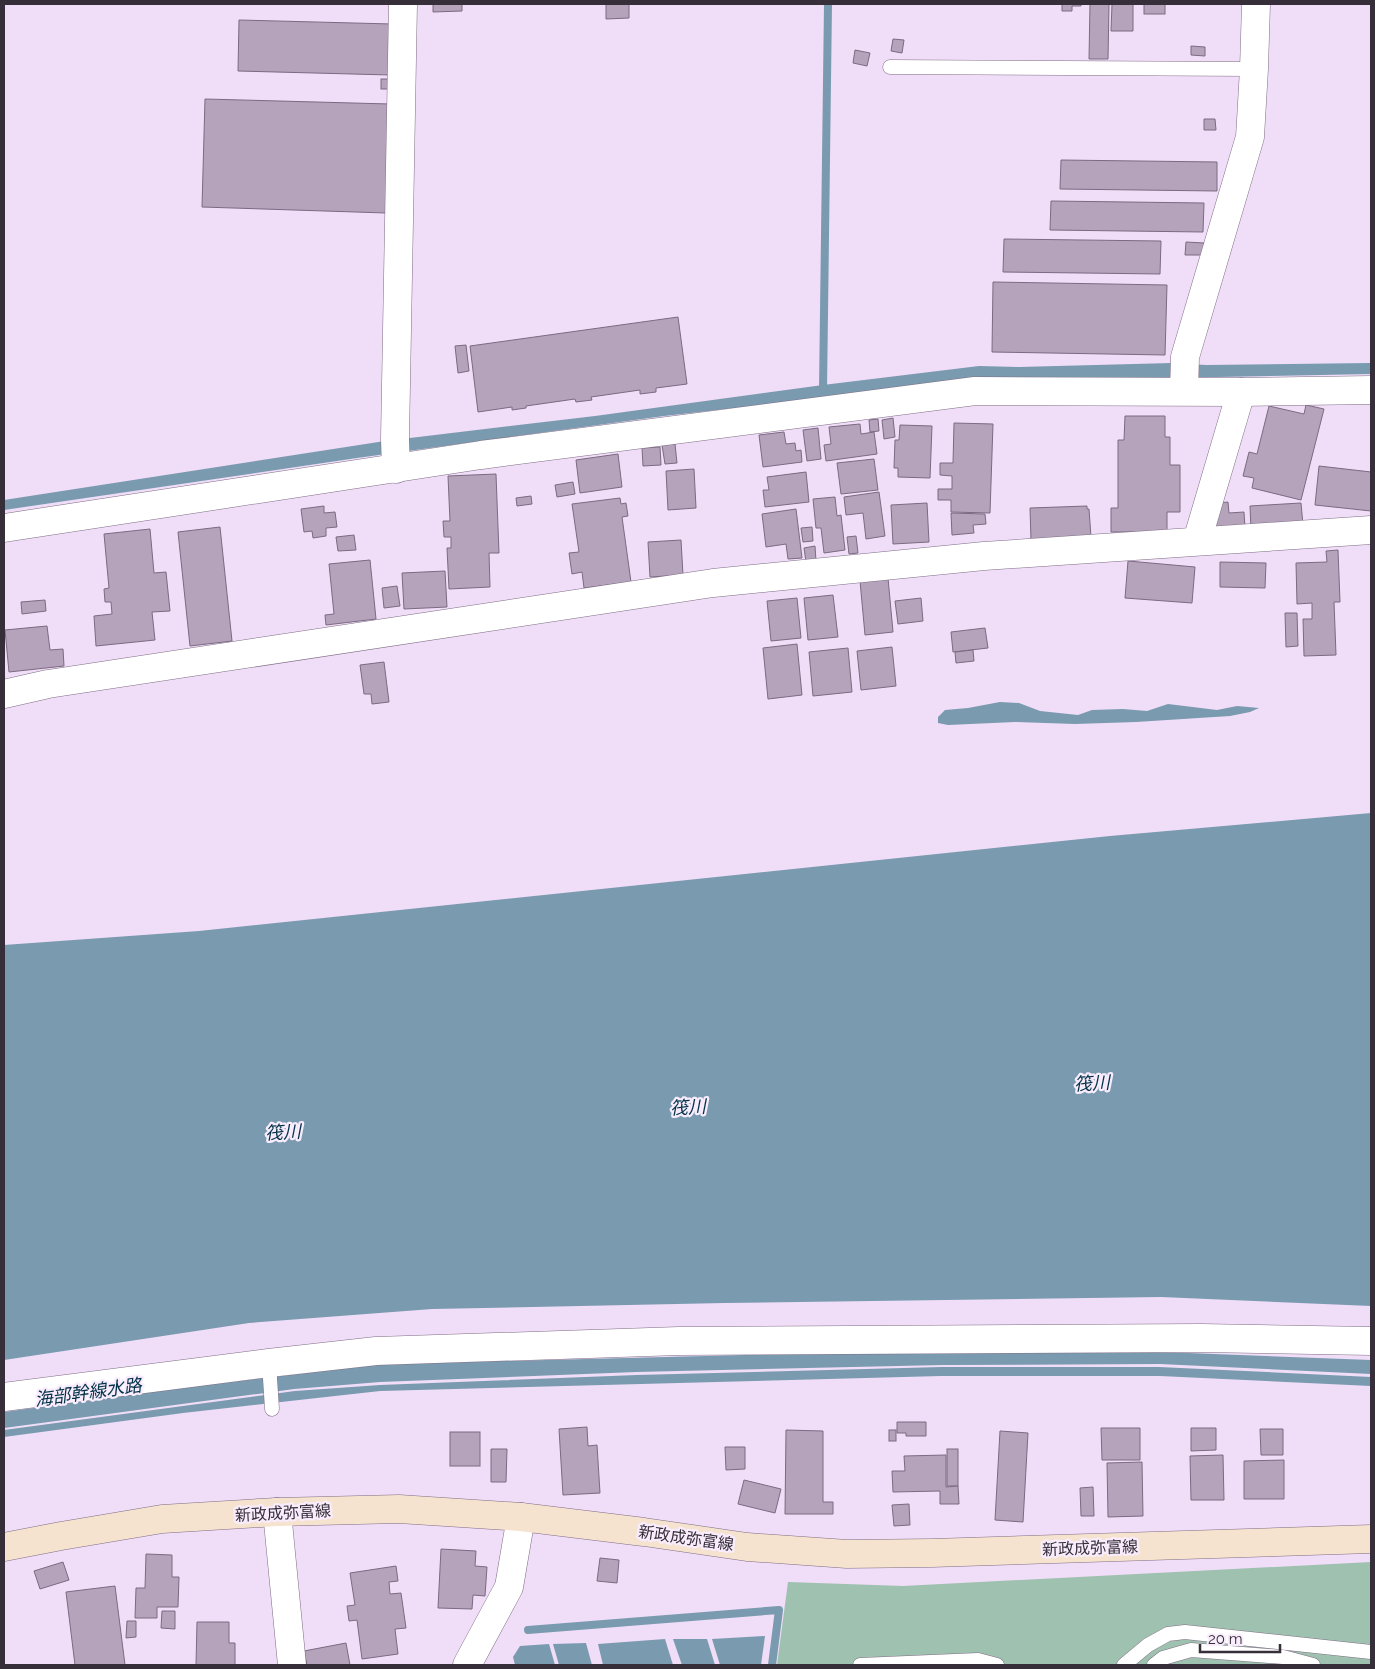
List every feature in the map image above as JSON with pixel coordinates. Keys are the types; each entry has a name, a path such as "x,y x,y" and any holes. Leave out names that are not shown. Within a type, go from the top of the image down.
{"main road":[{"name":"新政成弥富線","path":"4,1547 162,1520 277,1512 399,1509 521,1518 644,1532 747,1547 847,1554 1371,1539"}],"street":[{"path":"395,456 403,4"},
{"path":"1184,377 1250,137 1256,4"},
{"path":"4,528 395,456 481,455 975,391 1184,377 1241,392 1371,390"},
{"path":"1197,541 1241,392"},
{"path":"4,694 58,682 713,583 984,556 1371,530"},
{"path":"4,1397 269,1367 376,1351 679,1340 1201,1338 1371,1341"},
{"path":"277,1512 292,1665"},
{"path":"467,1665 510,1587 521,1518"}],"lane":[{"path":"890,67 1254,69"},
{"path":"269,1367 272,1407"},
{"path":"1124,1665 1148,1644 1168,1634 1184,1632 1371,1652"},
{"path":"1154,1665 1163,1658 1191,1650 1283,1657 1313,1665"},
{"path":"860,1665 978,1660 997,1665"}],"green space":[{"path":"1371,1562 1371,1665 777,1665 788,1582 903,1586"}],"water":[{"path":"1172,363 1206,365 1371,363 1371,374 1164,378 976,377 841,396 664,416 357,458 4,510 4,500 385,441 595,416 823,385 979,366 1019,367"},
{"path":"1000,702 1019,703 1040,711 1078,715 1092,710 1123,709 1147,711 1168,704 1217,710 1237,706 1259,708 1230,716 1136,722 1075,724 1015,722 948,725 938,723 938,717 945,710"},
{"name":"筏川","path":"1371,813 1371,1306 1161,1297 432,1309 249,1323 4,1360 4,945 199,931 1110,836"},
{"path":"948,1350 1162,1352 1371,1360 1371,1374 1160,1364 942,1365 636,1372 380,1382 294,1389 4,1428 4,1412 188,1387 382,1364"},
{"path":"942,1367 1159,1367 1371,1377 1371,1386 1160,1376 941,1376 380,1391 183,1413 4,1437 4,1430 295,1391 380,1385 637,1375"},
{"path":"765,1636 761,1665 720,1665 712,1639"},
{"path":"665,1639 673,1665 603,1665 598,1644"},
{"path":"673,1639 707,1639 715,1665 682,1665"},
{"path":"586,1643 592,1665 559,1665 553,1644"},
{"path":"549,1644 555,1665 515,1665 513,1657 520,1646"}],"building":[{"path":"433,4 462,4 462,11 433,12"},
{"path":"606,4 629,4 629,18 606,19"},
{"path":"1062,4 1081,4 1081,6 1072,6 1072,11 1062,11"},
{"path":"1090,4 1109,4 1108,59 1089,59"},
{"path":"1112,4 1133,4 1133,31 1111,31"},
{"path":"1144,4 1165,4 1165,14 1144,14"},
{"path":"239,20 392,24 390,75 238,71"},
{"path":"893,39 904,40 902,53 891,51"},
{"path":"1191,46 1205,47 1205,56 1191,55"},
{"path":"855,50 870,53 867,66 853,63"},
{"path":"381,79 391,79 391,89 381,89"},
{"path":"205,99 390,104 386,213 202,207"},
{"path":"1204,119 1215,119 1216,130 1204,130"},
{"path":"1061,160 1217,162 1217,191 1060,189"},
{"path":"1051,201 1204,203 1203,232 1050,230"},
{"path":"1004,239 1161,241 1160,274 1003,272"},
{"path":"1186,242 1204,243 1204,255 1185,255"},
{"path":"993,282 1167,285 1165,355 992,352"},
{"path":"678,317 687,384 656,388 656,392 640,394 640,390 591,397 592,400 576,402 575,399 526,406 526,408 512,410 512,407 478,412 470,346"},
{"path":"466,345 469,371 458,373 455,346"},
{"path":"1306,405 1324,409 1301,500 1252,488 1254,478 1243,476 1249,452 1257,454 1269,406 1304,414"},
{"path":"1125,416 1165,416 1165,437 1170,437 1170,465 1180,465 1180,512 1167,512 1167,532 1111,532 1111,508 1118,508 1118,440 1124,440"},
{"path":"893,418 895,437 884,439 882,420"},
{"path":"878,419 879,431 870,432 869,420"},
{"path":"954,423 993,424 990,513 951,512 951,500 938,500 938,489 952,489 952,476 940,475 940,463 953,463"},
{"path":"860,424 861,434 874,432 877,454 826,461 824,445 831,444 829,427"},
{"path":"900,425 932,426 930,478 898,477 898,468 894,468 895,440 899,440"},
{"path":"818,428 821,459 807,461 803,430"},
{"path":"784,432 786,444 795,443 796,451 801,450 802,462 763,467 759,435"},
{"path":"675,444 677,463 665,464 662,445"},
{"path":"660,447 661,465 643,466 642,448"},
{"path":"618,454 622,487 580,493 576,460"},
{"path":"874,459 878,490 841,494 837,463"},
{"path":"1319,466 1371,472 1371,511 1315,505"},
{"path":"694,469 696,508 668,510 666,471"},
{"path":"806,472 809,502 765,507 763,490 769,490 767,477"},
{"path":"496,474 499,553 489,553 490,587 449,589 447,548 451,548 451,537 444,537 443,521 450,521 448,476"},
{"path":"573,482 575,494 557,497 555,485"},
{"path":"879,492 885,536 866,539 863,513 846,515 844,497"},
{"path":"531,496 532,504 517,506 516,498"},
{"path":"835,497 837,516 841,515 845,550 824,553 821,528 816,528 813,499"},
{"path":"620,498 621,504 626,503 628,516 622,517 631,582 584,588 582,572 572,574 569,553 579,552 572,504"},
{"path":"1228,502 1229,513 1244,512 1245,528 1213,533 1218,503"},
{"path":"927,503 929,542 893,544 891,505"},
{"path":"1301,503 1303,525 1251,529 1250,506"},
{"path":"324,506 324,513 335,512 337,527 326,528 326,536 313,538 312,531 304,532 301,509"},
{"path":"1087,506 1087,509 1089,509 1091,537 1031,540 1030,508"},
{"path":"796,509 802,558 788,559 786,544 766,547 762,514"},
{"path":"951,513 985,514 986,524 973,525 974,533 952,535"},
{"path":"220,527 232,641 190,646 178,532"},
{"path":"812,527 813,541 803,542 801,528"},
{"path":"150,529 154,573 166,572 170,611 152,612 155,640 96,646 94,616 112,614 111,602 105,602 104,589 109,588 104,534"},
{"path":"354,535 356,550 338,551 336,537"},
{"path":"856,536 858,553 849,554 847,537"},
{"path":"681,540 683,575 650,577 648,542"},
{"path":"815,546 816,561 806,562 804,548"},
{"path":"1338,550 1340,602 1334,602 1336,655 1304,656 1303,619 1312,619 1312,603 1297,604 1296,563 1327,562 1326,551"},
{"path":"370,560 376,619 326,625 325,615 334,614 329,564"},
{"path":"1128,561 1195,567 1192,603 1125,598"},
{"path":"1220,562 1266,563 1265,588 1220,587"},
{"path":"445,571 447,607 404,609 402,573"},
{"path":"888,578 893,632 865,635 860,581"},
{"path":"397,586 400,606 384,608 382,588"},
{"path":"833,595 838,637 808,640 804,598"},
{"path":"797,598 801,638 771,641 767,601"},
{"path":"921,598 923,621 898,624 895,601"},
{"path":"45,600 46,611 22,614 21,602"},
{"path":"1285,613 1297,613 1298,646 1286,647"},
{"path":"47,626 50,650 63,649 64,666 9,672 5,630"},
{"path":"985,628 988,648 953,652 951,632"},
{"path":"797,644 802,695 768,699 763,648"},
{"path":"892,647 896,686 861,690 857,651"},
{"path":"848,648 852,692 813,696 809,652"},
{"path":"973,650 974,661 956,663 955,652"},
{"path":"384,662 389,702 372,704 371,694 364,694 360,665"},
{"path":"897,1422 926,1422 926,1436 906,1436 906,1433 897,1433"},
{"path":"587,1427 588,1446 597,1445 600,1493 563,1495 559,1429"},
{"path":"1101,1428 1140,1428 1140,1460 1102,1460"},
{"path":"1191,1428 1216,1428 1216,1450 1191,1451"},
{"path":"1260,1429 1283,1429 1283,1455 1261,1455"},
{"path":"786,1430 823,1431 823,1502 833,1502 833,1514 785,1514"},
{"path":"889,1430 896,1430 896,1441 889,1441"},
{"path":"1000,1431 1028,1433 1023,1522 995,1520"},
{"path":"450,1432 480,1432 480,1466 450,1466"},
{"path":"725,1447 745,1447 745,1469 726,1470"},
{"path":"491,1449 507,1449 506,1482 491,1482"},
{"path":"947,1449 958,1449 958,1486 947,1486"},
{"path":"946,1455 946,1487 958,1486 959,1504 940,1504 940,1491 893,1492 892,1471 905,1471 904,1456"},
{"path":"1223,1455 1224,1500 1191,1500 1190,1456"},
{"path":"1284,1460 1284,1499 1244,1499 1244,1461"},
{"path":"1142,1462 1143,1516 1108,1517 1107,1463"},
{"path":"744,1480 781,1489 775,1513 738,1504"},
{"path":"1093,1487 1094,1516 1081,1516 1080,1488"},
{"path":"909,1504 910,1525 894,1526 892,1505"},
{"path":"441,1549 476,1551 475,1566 487,1567 485,1596 473,1595 472,1609 438,1608"},
{"path":"146,1554 172,1555 172,1577 179,1577 178,1607 157,1607 157,1618 135,1618 136,1588 145,1588"},
{"path":"600,1558 619,1560 617,1583 597,1581"},
{"path":"63,1562 69,1580 40,1589 34,1571"},
{"path":"396,1566 398,1581 389,1582 390,1594 401,1593 406,1628 395,1629 398,1654 362,1659 357,1620 349,1621 347,1606 355,1605 350,1573"},
{"path":"115,1586 125,1665 75,1665 66,1592"},
{"path":"162,1611 175,1611 175,1629 161,1628"},
{"path":"127,1621 136,1621 136,1637 126,1638"},
{"path":"197,1622 229,1622 229,1643 235,1643 235,1665 196,1665"},
{"path":"346,1643 350,1665 307,1665 304,1651"}],"waterway":[{"path":"823,390 828,4"},
{"path":"528,1630 779,1610 772,1665"}],"water label":[{"name":"海部幹線水路","path":"88,1392"}]}
